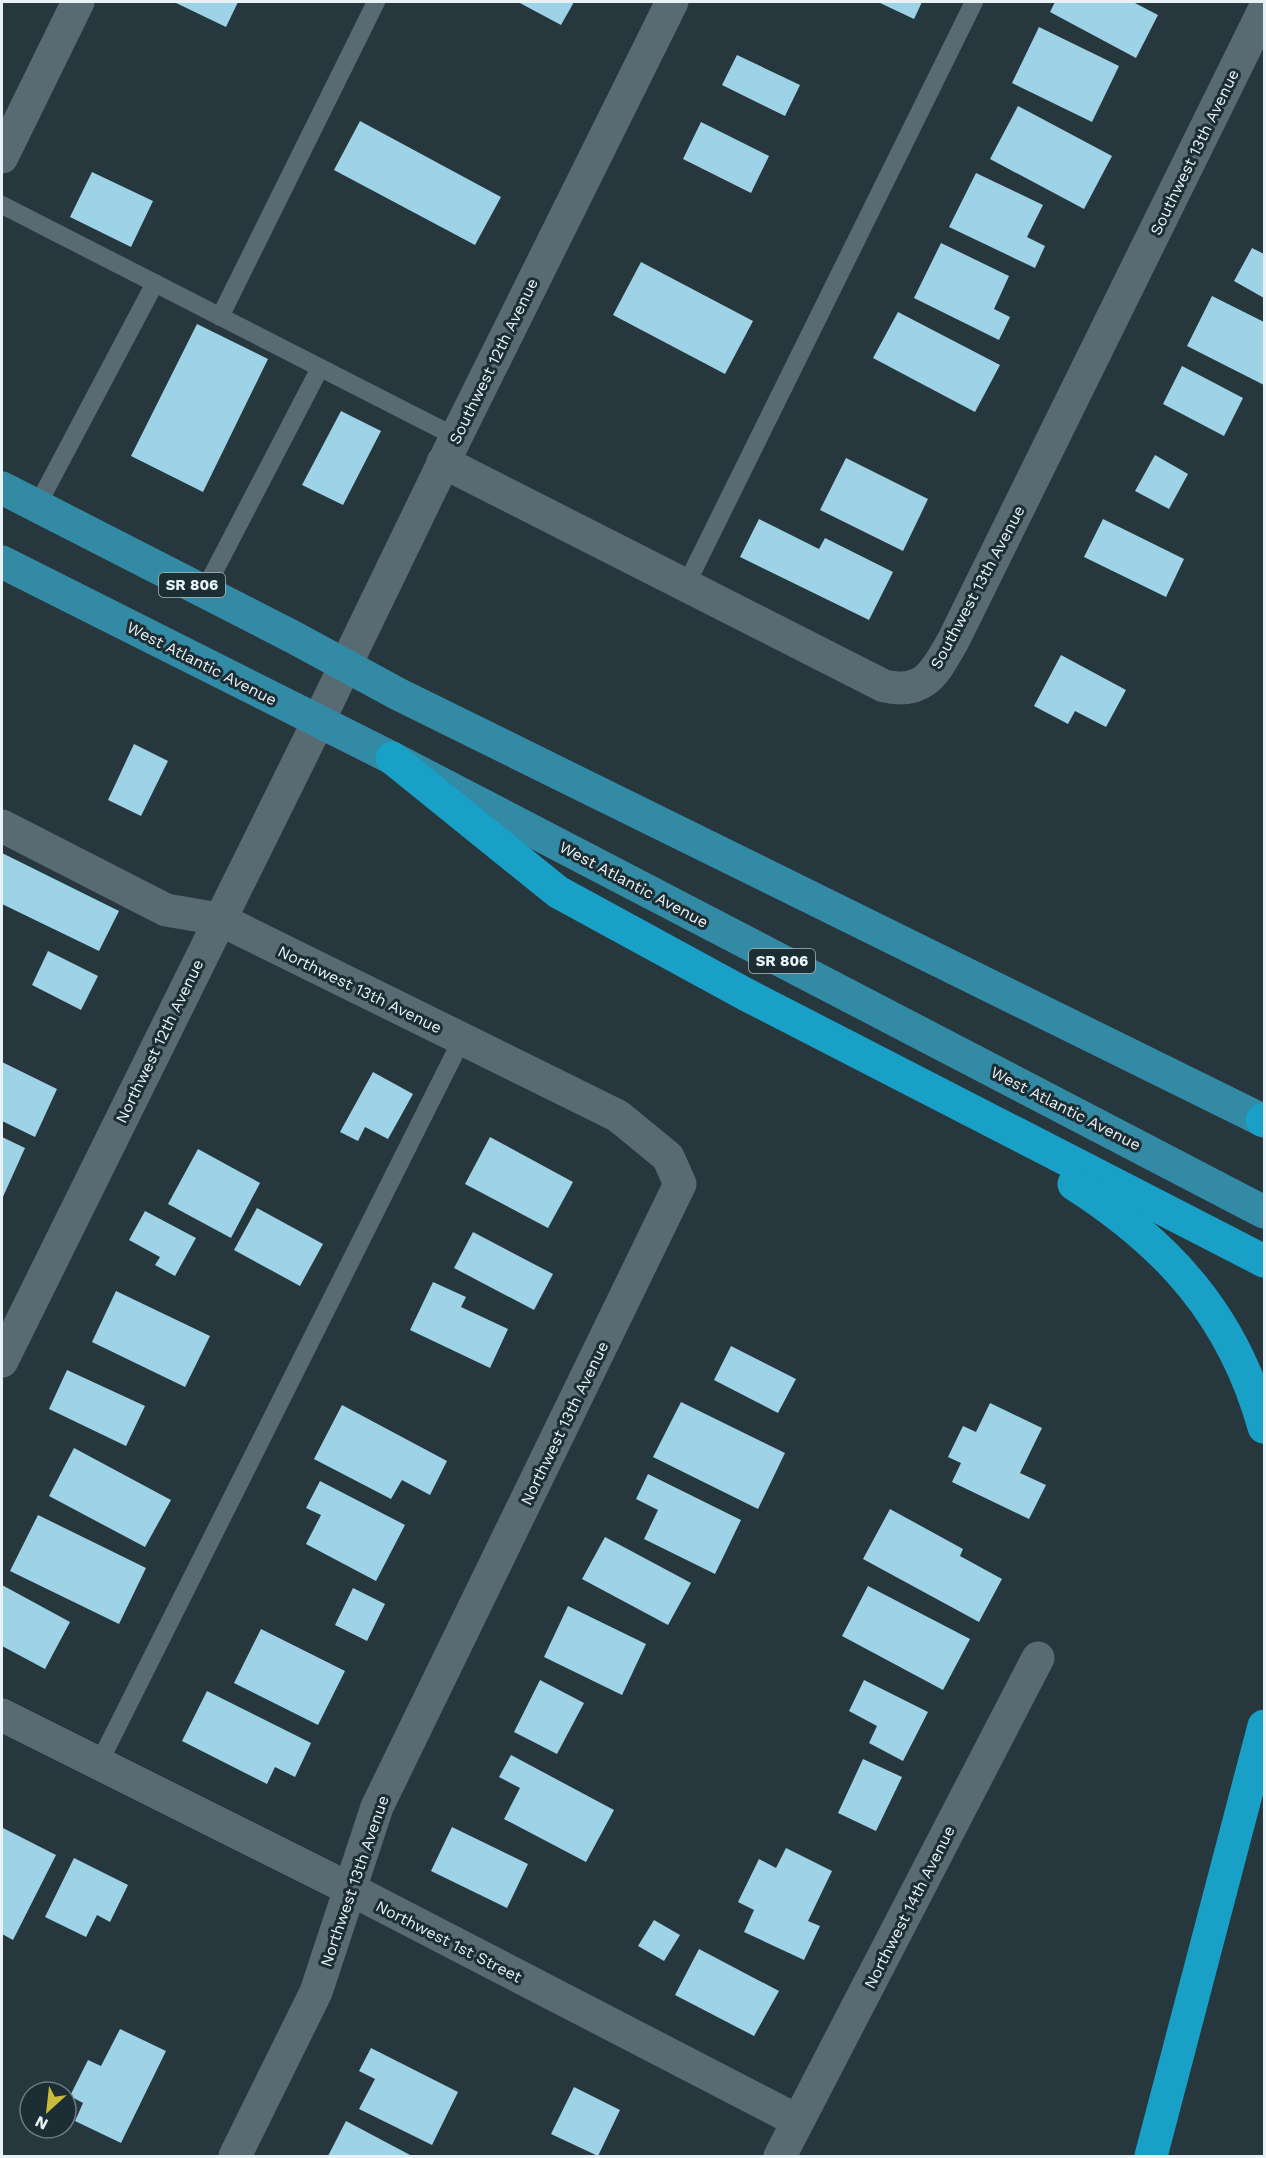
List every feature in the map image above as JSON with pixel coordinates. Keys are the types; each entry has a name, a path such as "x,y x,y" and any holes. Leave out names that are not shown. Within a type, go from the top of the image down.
{"highway":[{"path":"392,758 558,892 745,994 1264,1261"},
{"path":"919,1084 1111,1208 1165,1253 1191,1284 1230,1343 1252,1387 1264,1427"},
{"path":"1151,2157 1264,1726"}],"main road":[{"name":"SR 806","path":"2,488 419,704 1264,1120"},
{"name":"West Atlantic Avenue","path":"2,562 392,758 1264,1212"}],"street":[{"path":"2,156 78,2"},
{"name":"Southwest 12th Avenue","path":"318,722 450,449 672,2"},
{"name":"Southwest 13th Avenue","path":"450,449 686,585 884,686 902,690 920,684 935,672 1264,10"},
{"name":"Northwest 12th Avenue","path":"2,1361 318,722"},
{"name":"Northwest 13th Avenue","path":"2,826 166,910 219,919 618,1116 668,1157 680,1184 377,1807 316,1992 235,2157"},
{"name":"Northwest 14th Avenue","path":"780,2157 1038,1658"},
{"name":"Northwest 1st Street","path":"2,1715 350,1889 798,2121"}],"lane":[{"path":"220,317 376,2"},
{"path":"686,585 974,2"},
{"path":"2,205 320,368 450,449"},
{"path":"38,506 155,283"},
{"path":"204,591 320,368"},
{"path":"99,1763 462,1039"}],"building":[{"path":"174,2 238,2 226,27"},
{"path":"518,2 574,2 561,25"},
{"path":"878,2 922,2 914,19"},
{"path":"1055,2 1133,2 1158,15 1136,58 1050,12"},
{"path":"1039,27 1119,66 1092,122 1012,83"},
{"path":"737,55 800,85 785,116 722,85"},
{"path":"1018,106 1112,156 1084,209 990,159"},
{"path":"360,121 501,197 475,245 334,170"},
{"path":"701,122 769,156 751,193 683,159"},
{"path":"92,172 153,201 131,247 70,217"},
{"path":"976,173 1043,205 1027,237 1045,246 1035,268 949,227"},
{"path":"941,243 1009,276 994,309 1010,317 999,340 914,298"},
{"path":"1252,248 1264,254 1264,298 1234,281"},
{"path":"641,262 753,321 725,374 613,315"},
{"path":"1212,296 1264,322 1264,385 1187,346"},
{"path":"898,312 1000,365 975,412 873,358"},
{"path":"197,324 268,359 203,492 131,456"},
{"path":"1182,366 1243,398 1224,436 1163,404"},
{"path":"341,411 381,431 343,505 302,485"},
{"path":"1155,455 1188,474 1169,509 1135,491"},
{"path":"846,458 928,499 903,551 820,510"},
{"path":"759,519 819,549 825,538 893,572 869,620 740,557"},
{"path":"1103,519 1184,559 1166,597 1084,557"},
{"path":"1061,655 1126,690 1106,727 1075,711 1068,724 1034,706"},
{"path":"134,744 168,761 141,816 108,800"},
{"path":"2,853 119,911 99,951 2,904"},
{"path":"48,951 98,976 81,1010 32,985"},
{"path":"2,1062 57,1089 35,1137 2,1121"},
{"path":"373,1072 413,1094 388,1139 365,1127 358,1141 340,1132"},
{"path":"2,1137 25,1148 2,1199"},
{"path":"490,1137 573,1182 548,1228 465,1184"},
{"path":"198,1149 260,1183 231,1238 168,1204"},
{"path":"257,1208 323,1244 300,1286 234,1250"},
{"path":"145,1211 196,1238 175,1276 155,1265 160,1257 129,1240"},
{"path":"473,1232 553,1274 534,1310 454,1268"},
{"path":"433,1282 466,1297 461,1307 508,1329 490,1368 410,1330"},
{"path":"116,1291 210,1336 185,1387 92,1342"},
{"path":"731,1346 796,1379 778,1413 714,1380"},
{"path":"67,1370 145,1406 126,1446 49,1409"},
{"path":"681,1402 785,1453 758,1509 653,1457"},
{"path":"990,1403 1042,1428 1020,1473 1046,1485 1029,1519 952,1482 961,1463 948,1457 963,1426 976,1432"},
{"path":"342,1405 447,1461 430,1495 402,1480 391,1499 314,1459"},
{"path":"74,1448 171,1500 145,1547 49,1496"},
{"path":"648,1474 741,1520 715,1574 644,1539 658,1510 636,1499"},
{"path":"320,1481 405,1525 376,1581 306,1544 321,1515 306,1508"},
{"path":"890,1509 963,1549 960,1556 1002,1579 979,1622 863,1559"},
{"path":"38,1515 146,1568 119,1624 10,1571"},
{"path":"605,1537 691,1583 668,1625 582,1579"},
{"path":"2,1585 70,1622 45,1669 2,1646"},
{"path":"868,1586 970,1639 943,1690 842,1636"},
{"path":"353,1588 385,1604 367,1641 335,1625"},
{"path":"568,1606 646,1644 622,1695 544,1657"},
{"path":"261,1629 345,1671 318,1725 234,1683"},
{"path":"540,1680 584,1703 557,1754 514,1732"},
{"path":"864,1680 928,1712 903,1761 869,1743 877,1726 849,1711"},
{"path":"207,1691 311,1743 295,1777 275,1767 267,1784 182,1741"},
{"path":"511,1755 614,1810 586,1862 504,1819 520,1788 499,1777"},
{"path":"863,1759 902,1777 876,1831 838,1813"},
{"path":"452,1827 528,1864 507,1908 431,1871"},
{"path":"3,1828 56,1855 13,1940 2,1934"},
{"path":"786,1848 832,1871 808,1921 820,1926 804,1960 744,1932 754,1910 738,1902 759,1859 776,1868"},
{"path":"74,1858 128,1885 110,1922 97,1915 86,1937 45,1917"},
{"path":"654,1920 680,1935 664,1961 638,1946"},
{"path":"699,1949 779,1991 754,2036 675,1995"},
{"path":"120,2029 166,2051 121,2143 78,2122 78,2114 83,2103 78,2100 78,2080 88,2060 101,2066"},
{"path":"371,2048 458,2092 432,2145 359,2109 375,2079 359,2071"},
{"path":"574,2087 620,2110 598,2156 551,2134"},
{"path":"346,2121 412,2156 328,2156"}]}
